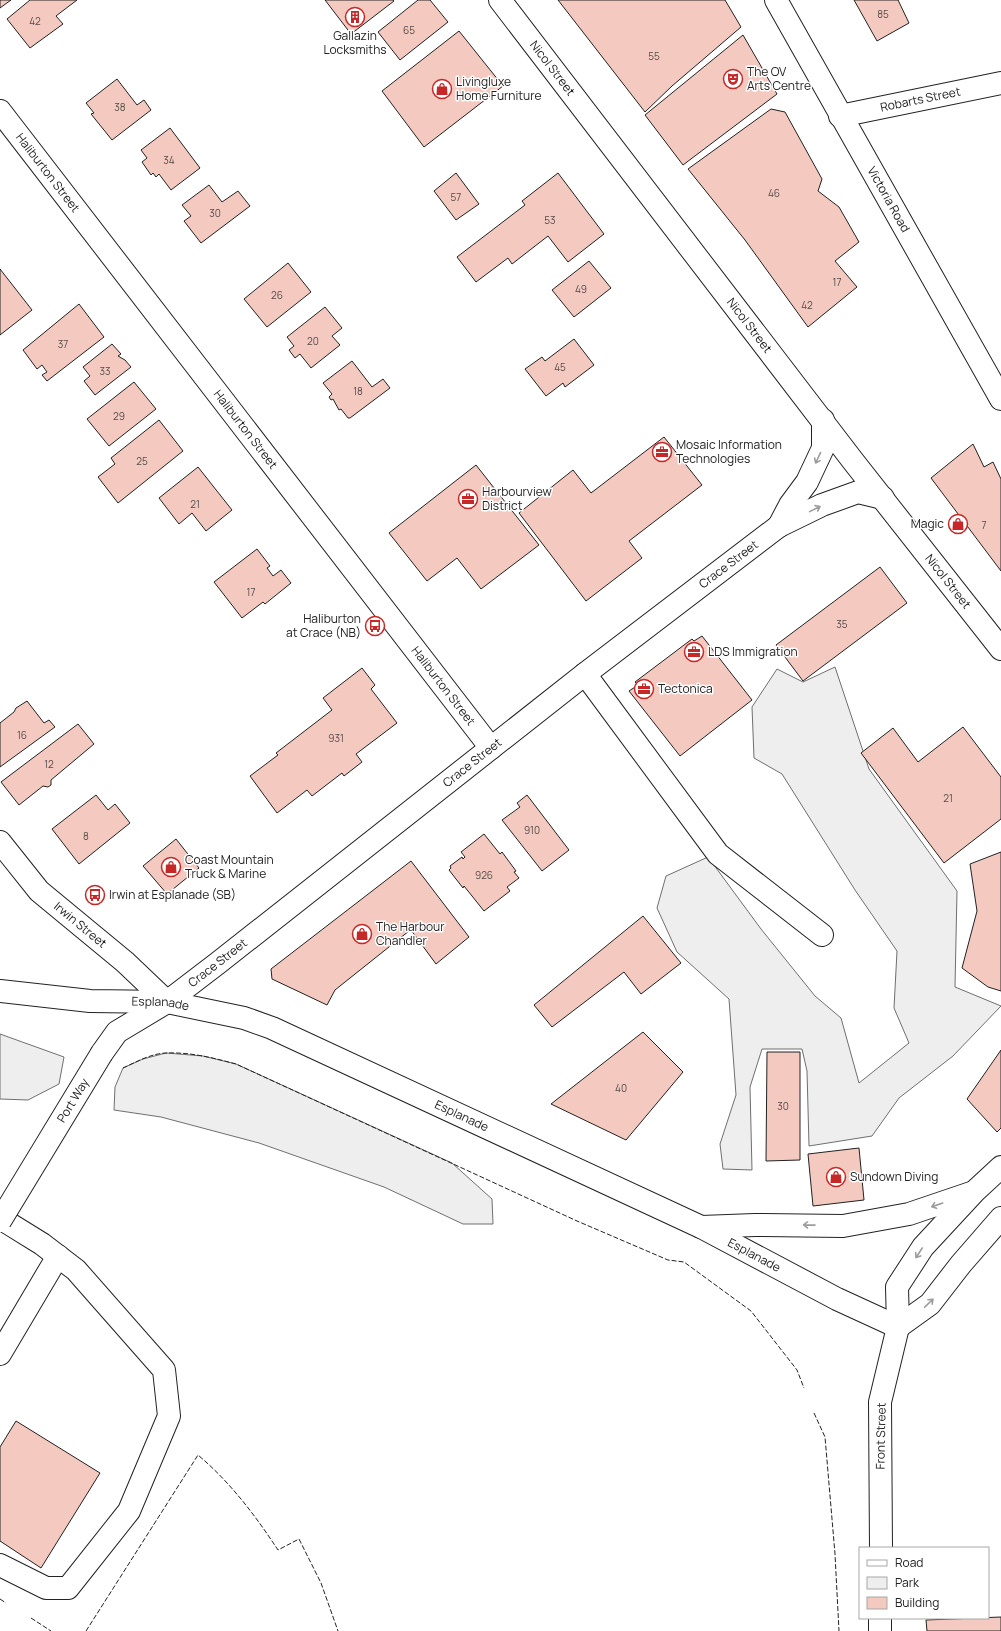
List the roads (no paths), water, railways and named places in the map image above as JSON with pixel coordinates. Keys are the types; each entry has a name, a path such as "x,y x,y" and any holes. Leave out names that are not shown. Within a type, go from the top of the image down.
{"main road":[{"name":"Nicol Street","path":"500,0 1001,649"},
{"name":"Victoria Road","path":"776,0 840,116 1001,399"},
{"name":"Robarts Street","path":"840,116 1001,83"},
{"name":"Haliburton Street","path":"0,110 491,748"},
{"path":"780,526 790,505 807,482 823,448 823,420"},
{"name":"Crace Street","path":"167,1002 585,674 780,526 822,505 858,492 883,498"},
{"path":"585,674 718,854 822,934"},
{"name":"Irwin Street","path":"0,842 39,891 125,962 167,1002"},
{"name":"Esplanade","path":"0,991 90,1001 167,1002 244,1018 272,1028 701,1227 837,1299 898,1327"},
{"name":"Port Way","path":"0,1220 102,1053 117,1032 167,1002"},
{"path":"898,1327 897,1287 923,1247 974,1192 1001,1167"},
{"path":"701,1227 755,1225 843,1226 909,1214 974,1192"},
{"path":"898,1327 930,1304 961,1264 1001,1218"},
{"path":"0,1220 42,1244 76,1270 164,1370 169,1416 129,1511 68,1588 46,1588 0,1565"},
{"path":"0,1354 58,1256"},
{"name":"Front Street","path":"881,1547 880,1402 898,1327"},
{"path":"880,1619 880,1631"}],"place":[{"name":"Gallazin Locksmiths","path":"355,17"},
{"name":"The OV Arts Centre","path":"733,79"},
{"name":"Livingluxe Home Furniture","path":"442,89"},
{"name":"Mosaic Information Technologies","path":"662,452"},
{"name":"Harbourview District","path":"468,499"},
{"name":"Magic","path":"958,524"},
{"name":"Haliburton at Crace (NB)","path":"375,626"},
{"name":"LDS Immigration","path":"694,652"},
{"name":"Tectonica","path":"644,689"},
{"name":"Coast Mountain Truck & Marine","path":"171,867"},
{"name":"Irwin at Esplanade (SB)","path":"95,895"},
{"name":"The Harbour Chandler","path":"362,934"},
{"name":"Sundown Diving","path":"836,1177"}]}
